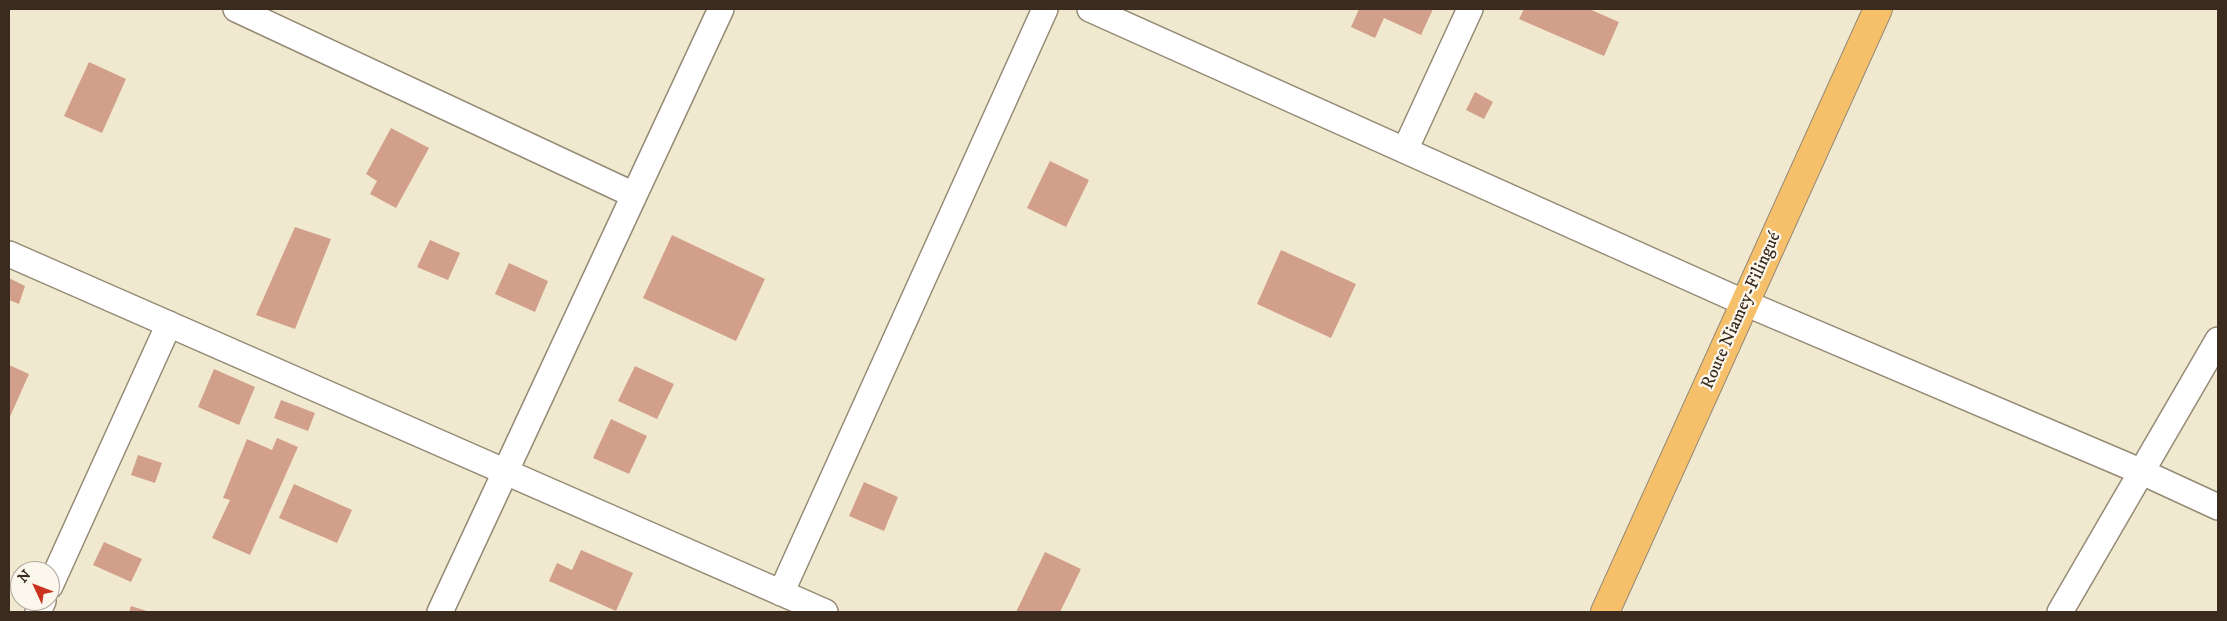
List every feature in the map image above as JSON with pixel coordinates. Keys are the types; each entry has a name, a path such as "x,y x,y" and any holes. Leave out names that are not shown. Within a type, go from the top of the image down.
{"main road":[{"name":"Route Niamey-Filingué","path":"1605,612 1878,9"}],"street":[{"path":"236,9 634,195"},
{"path":"440,612 721,9"},
{"path":"781,593 1045,9"},
{"path":"1090,9 1746,303 2142,472 2218,507"},
{"path":"1405,150 1470,9"},
{"path":"9,254 825,612"},
{"path":"60,564 169,324"},
{"path":"2060,612 2218,340"}],"building":[{"path":"1359,9 1433,9 1421,35 1384,18 1375,38 1351,27"},
{"path":"1524,9 1589,9 1619,22 1604,56 1519,19"},
{"path":"89,62 126,79 102,133 64,116"},
{"path":"1475,92 1493,102 1484,119 1466,110"},
{"path":"391,128 429,148 396,208 370,194 377,181 366,174"},
{"path":"1050,161 1089,180 1066,227 1027,208"},
{"path":"295,227 331,239 295,329 256,315"},
{"path":"672,235 765,279 736,341 643,298"},
{"path":"430,240 460,253 448,280 417,267"},
{"path":"1281,250 1356,284 1331,338 1257,304"},
{"path":"509,263 548,281 535,312 495,294"},
{"path":"9,278 25,286 19,304 9,300"},
{"path":"9,365 29,374 9,419"},
{"path":"635,366 674,384 657,419 618,401"},
{"path":"214,369 255,387 239,425 198,407"},
{"path":"281,400 315,413 308,431 274,418"},
{"path":"611,419 647,436 629,474 593,458"},
{"path":"277,438 298,447 250,555 212,538 230,500 223,498 247,439 272,450"},
{"path":"138,455 162,463 155,483 131,475"},
{"path":"864,482 898,497 884,531 849,516"},
{"path":"294,484 352,510 337,543 279,518"},
{"path":"104,542 142,559 131,582 93,565"},
{"path":"581,550 633,573 616,611 549,581 557,563 572,570"},
{"path":"1045,552 1081,569 1060,612 1016,612"},
{"path":"131,606 150,612 129,612"}]}
